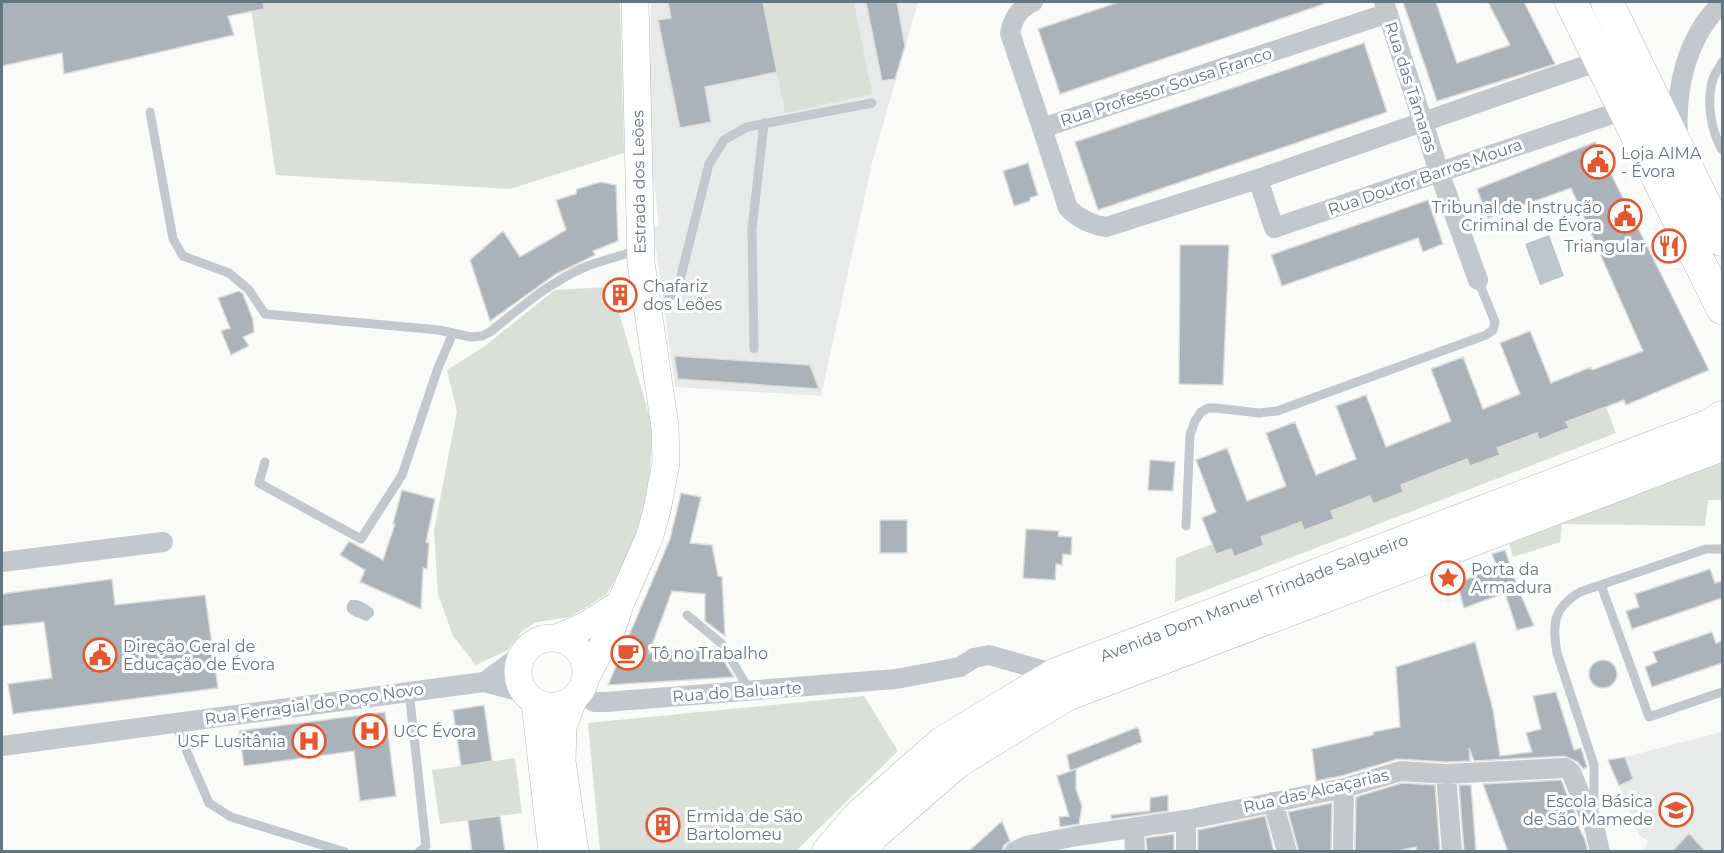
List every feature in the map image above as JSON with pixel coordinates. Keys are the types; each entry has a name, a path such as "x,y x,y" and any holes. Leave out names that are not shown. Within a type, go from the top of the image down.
{"main road":[{"name":"Estrada dos Leões","path":"575,852 562,752 563,727 613,626 620,604 649,538 666,462 665,427 641,249 635,2"},
{"path":"1571,2 1722,308"},
{"path":"1607,2 1722,240"},
{"name":"Avenida Dom Manuel Trindade Salgueiro","path":"828,852 858,817 942,743 1056,674 1713,424 1722,417"},
{"name":"Avenida Dom Manuel Trindade Salgueiro","path":"859,852 874,834 957,762 1066,695 1722,445"},
{"path":"552,852 530,697 519,680 518,667 523,654 532,644 544,639 557,638 583,627 620,604"},
{"path":"530,697 547,706 561,706 580,690 586,664 580,651 570,642 557,638"}],"street":[{"name":"Rua Professor Sousa Franco","path":"1031,2 1019,11 1010,33 1042,128 1386,7"},
{"path":"1678,149 1677,103 1682,77 1692,47 1717,4"},
{"name":"Rua das Tâmaras","path":"1386,7 1439,172 1478,280"},
{"path":"1042,128 1068,208 1077,217 1106,227 1258,179 1599,61"},
{"name":"Rua Doutor Barros Moura","path":"1258,179 1274,228 1624,110"},
{"path":"2,562 163,542"},
{"path":"484,682 523,654"},
{"name":"Rua do Baluarte","path":"580,690 595,702 605,702 896,680 960,667 974,658 989,655 1056,674"},
{"path":"484,682 530,697"},
{"name":"Rua Ferragial do Poço Novo","path":"2,746 484,682"},
{"name":"Rua das Alcaçarias","path":"1014,852 1026,846 1077,844 1134,828 1186,820 1344,788 1401,771 1446,774 1565,768 1572,771 1595,830 1600,852"},
{"path":"1446,774 1452,852"},
{"path":"1343,852 1344,788"},
{"path":"1273,802 1287,852"},
{"path":"1186,820 1186,852"},
{"path":"1134,828 1135,852"}],"lane":[{"path":"1722,62 1713,79 1709,105 1722,150"},
{"path":"649,318 664,306 679,284 709,164 724,140 747,127 872,103"},
{"path":"150,112 173,238 183,256 229,273 249,290 265,314 439,330 471,337 482,336 561,280 585,267 641,249"},
{"path":"754,349 752,229 764,123"},
{"path":"1186,526 1190,435 1201,412 1208,408 1259,413 1277,411 1486,335 1492,330 1495,322 1478,280"},
{"path":"265,462 259,483 361,539 402,475 438,368 453,333"},
{"path":"1595,830 1594,765 1557,653 1554,634 1557,614 1563,604 1580,592 1706,549 1722,549"},
{"path":"1601,585 1649,717 1722,692"},
{"path":"687,615 722,644 750,692"},
{"path":"409,691 426,846 419,852"},
{"path":"174,722 209,803 217,811 345,852"}],"shaded area":[{"path":"250,2 620,2 624,153 510,189 276,175"},
{"path":"651,2 918,2 872,163 821,396 675,387 653,227 659,227 654,182 649,182"},
{"path":"763,2 854,2 872,94 785,113"},
{"path":"1549,235 1564,276 1540,285 1525,244"},
{"path":"609,287 615,299 653,428 648,499 635,545 606,595 570,617 537,622 523,630 508,650 476,665 453,636 438,594 434,531 457,411 447,370 485,346 555,290"},
{"path":"1606,407 1616,433 1175,602 1176,558 1212,544 1216,554 1231,549 1234,557 1264,545 1261,537 1301,522 1304,530 1333,519 1331,511 1370,496 1373,503 1403,492 1401,485 1467,459 1470,466 1500,455 1497,448 1537,433 1540,440 1568,429 1566,422"},
{"path":"1722,463 1722,500 1708,500 1705,526 1562,524 1560,542 1513,557 1509,543"},
{"path":"350,600 366,604 372,608 374,615 367,621 354,616 347,608"},
{"path":"864,696 898,751 796,851 600,851 588,723"},
{"name":"Escola Básica de São Mamede","path":"1722,732 1722,851 1643,851 1648,841 1639,835 1619,786 1633,779 1625,757"},
{"path":"515,758 522,813 440,824 432,770"}],"building":[{"path":"2,2 263,2 264,9 228,16 234,35 64,74 62,53 2,66"},
{"path":"668,2 763,2 777,72 705,87 711,122 680,128 658,20 671,18"},
{"path":"866,2 897,2 905,46 895,79 882,81"},
{"path":"1119,2 1324,2 1324,4 1060,94 1038,29"},
{"path":"1403,2 1436,2 1457,63 1510,45 1488,2 1524,2 1555,64 1437,101"},
{"path":"1364,43 1387,112 1098,210 1075,142"},
{"path":"1595,142 1709,370 1626,405 1624,400 1566,422 1569,428 1539,440 1537,433 1497,448 1500,455 1470,466 1467,459 1401,485 1403,492 1373,504 1370,496 1331,511 1334,519 1304,530 1301,522 1261,537 1264,545 1234,557 1231,549 1216,554 1202,518 1216,512 1196,460 1227,448 1247,501 1286,486 1266,433 1295,422 1316,475 1356,459 1336,406 1366,395 1386,447 1451,421 1431,369 1463,357 1483,409 1520,394 1500,343 1530,331 1551,383 1591,367 1592,370 1643,351 1571,188 1488,218 1477,189"},
{"path":"1028,163 1038,195 1030,198 1030,201 1014,206 1003,171"},
{"path":"601,182 616,185 618,241 593,251 595,255 556,274 490,321 470,260 503,231 520,257 566,230 556,200 576,194 577,189"},
{"path":"1428,200 1443,244 1423,252 1418,238 1282,286 1271,255"},
{"path":"1180,245 1229,245 1223,385 1179,384"},
{"path":"239,291 243,294 253,320 254,332 243,337 249,346 231,355 221,331 230,328 218,298"},
{"path":"674,356 810,365 819,389 678,379"},
{"path":"1150,460 1175,462 1173,491 1148,490"},
{"path":"402,490 435,499 426,542 429,543 427,569 423,568 421,609 360,582 365,570 340,555 349,541 383,560 395,524 393,524"},
{"path":"681,493 701,497 690,543 712,545 718,576 722,577 725,636 705,621 705,594 672,591 649,653 715,647 734,677 608,685 670,539"},
{"path":"880,520 907,520 907,553 880,553"},
{"path":"1026,529 1059,531 1058,536 1072,537 1071,555 1063,554 1062,565 1056,564 1055,580 1023,578"},
{"path":"1505,550 1534,626 1517,630 1505,593 1464,608 1457,583 1497,567 1492,554"},
{"path":"1710,569 1715,583 1722,581 1722,598 1632,629 1626,611 1639,607 1635,594"},
{"name":"Direção Geral de Educação de Évora","path":"112,579 115,605 205,595 218,688 13,714 8,684 52,678 44,622 2,626 2,594"},
{"path":"1712,632 1716,643 1722,641 1722,663 1652,687 1645,667 1657,662 1653,652"},
{"path":"1475,642 1493,710 1500,756 1532,752 1526,733 1541,729 1533,696 1556,692 1574,750 1581,748 1587,767 1583,769 1578,762 1564,756 1474,761 1469,748 1470,761 1398,759 1316,781 1312,749 1400,727 1396,667"},
{"path":"1603,660 1613,664 1617,674 1613,684 1603,688 1593,684 1589,674 1593,664"},
{"path":"484,705 492,761 461,766 453,710"},
{"path":"385,712 396,796 360,801 354,751 244,766 239,731"},
{"path":"1138,727 1142,742 1070,771 1067,755"},
{"path":"1625,757 1633,779 1619,786 1608,760"},
{"path":"1076,769 1076,789 1082,806 1079,824 1060,827 1059,817 1069,816 1057,776"},
{"path":"1561,780 1588,852 1508,852 1483,784"},
{"path":"1402,783 1435,785 1440,852 1416,852 1416,847 1393,852 1355,852 1356,797"},
{"path":"1459,785 1471,785 1476,852 1464,852"},
{"path":"1168,795 1168,811 1111,819 1111,815 1150,811 1150,798"},
{"path":"1332,803 1331,852 1299,852 1288,812"},
{"name":"Ermida de São Bartolomeu","path":"647,813 680,815 679,838 646,836"},
{"path":"500,816 505,852 472,852 468,820"},
{"path":"1265,816 1274,852 1198,852 1198,830"},
{"path":"1002,821 1010,841 1004,845 1002,852 968,852"},
{"path":"1689,833 1706,852 1672,852"},
{"path":"1174,834 1174,852 1147,852 1146,838"}],"place":[{"name":"Loja AIMA - Évora","path":"1598,162"},
{"name":"Tribunal de Instrução Criminal de Évora","path":"1625,216"},
{"name":"Triangular","path":"1669,246"},
{"name":"Chafariz dos Leões","path":"620,295"},
{"name":"Porta da Armadura","path":"1448,578"},
{"name":"Tô no Trabalho","path":"628,653"},
{"name":"Direção Geral de Educação de Évora","path":"100,655"},
{"name":"UCC Évora","path":"370,731"},
{"name":"USF Lusitânia","path":"309,741"},
{"name":"Escola Básica de São Mamede","path":"1676,810"},
{"name":"Ermida de São Bartolomeu","path":"663,825"}]}
